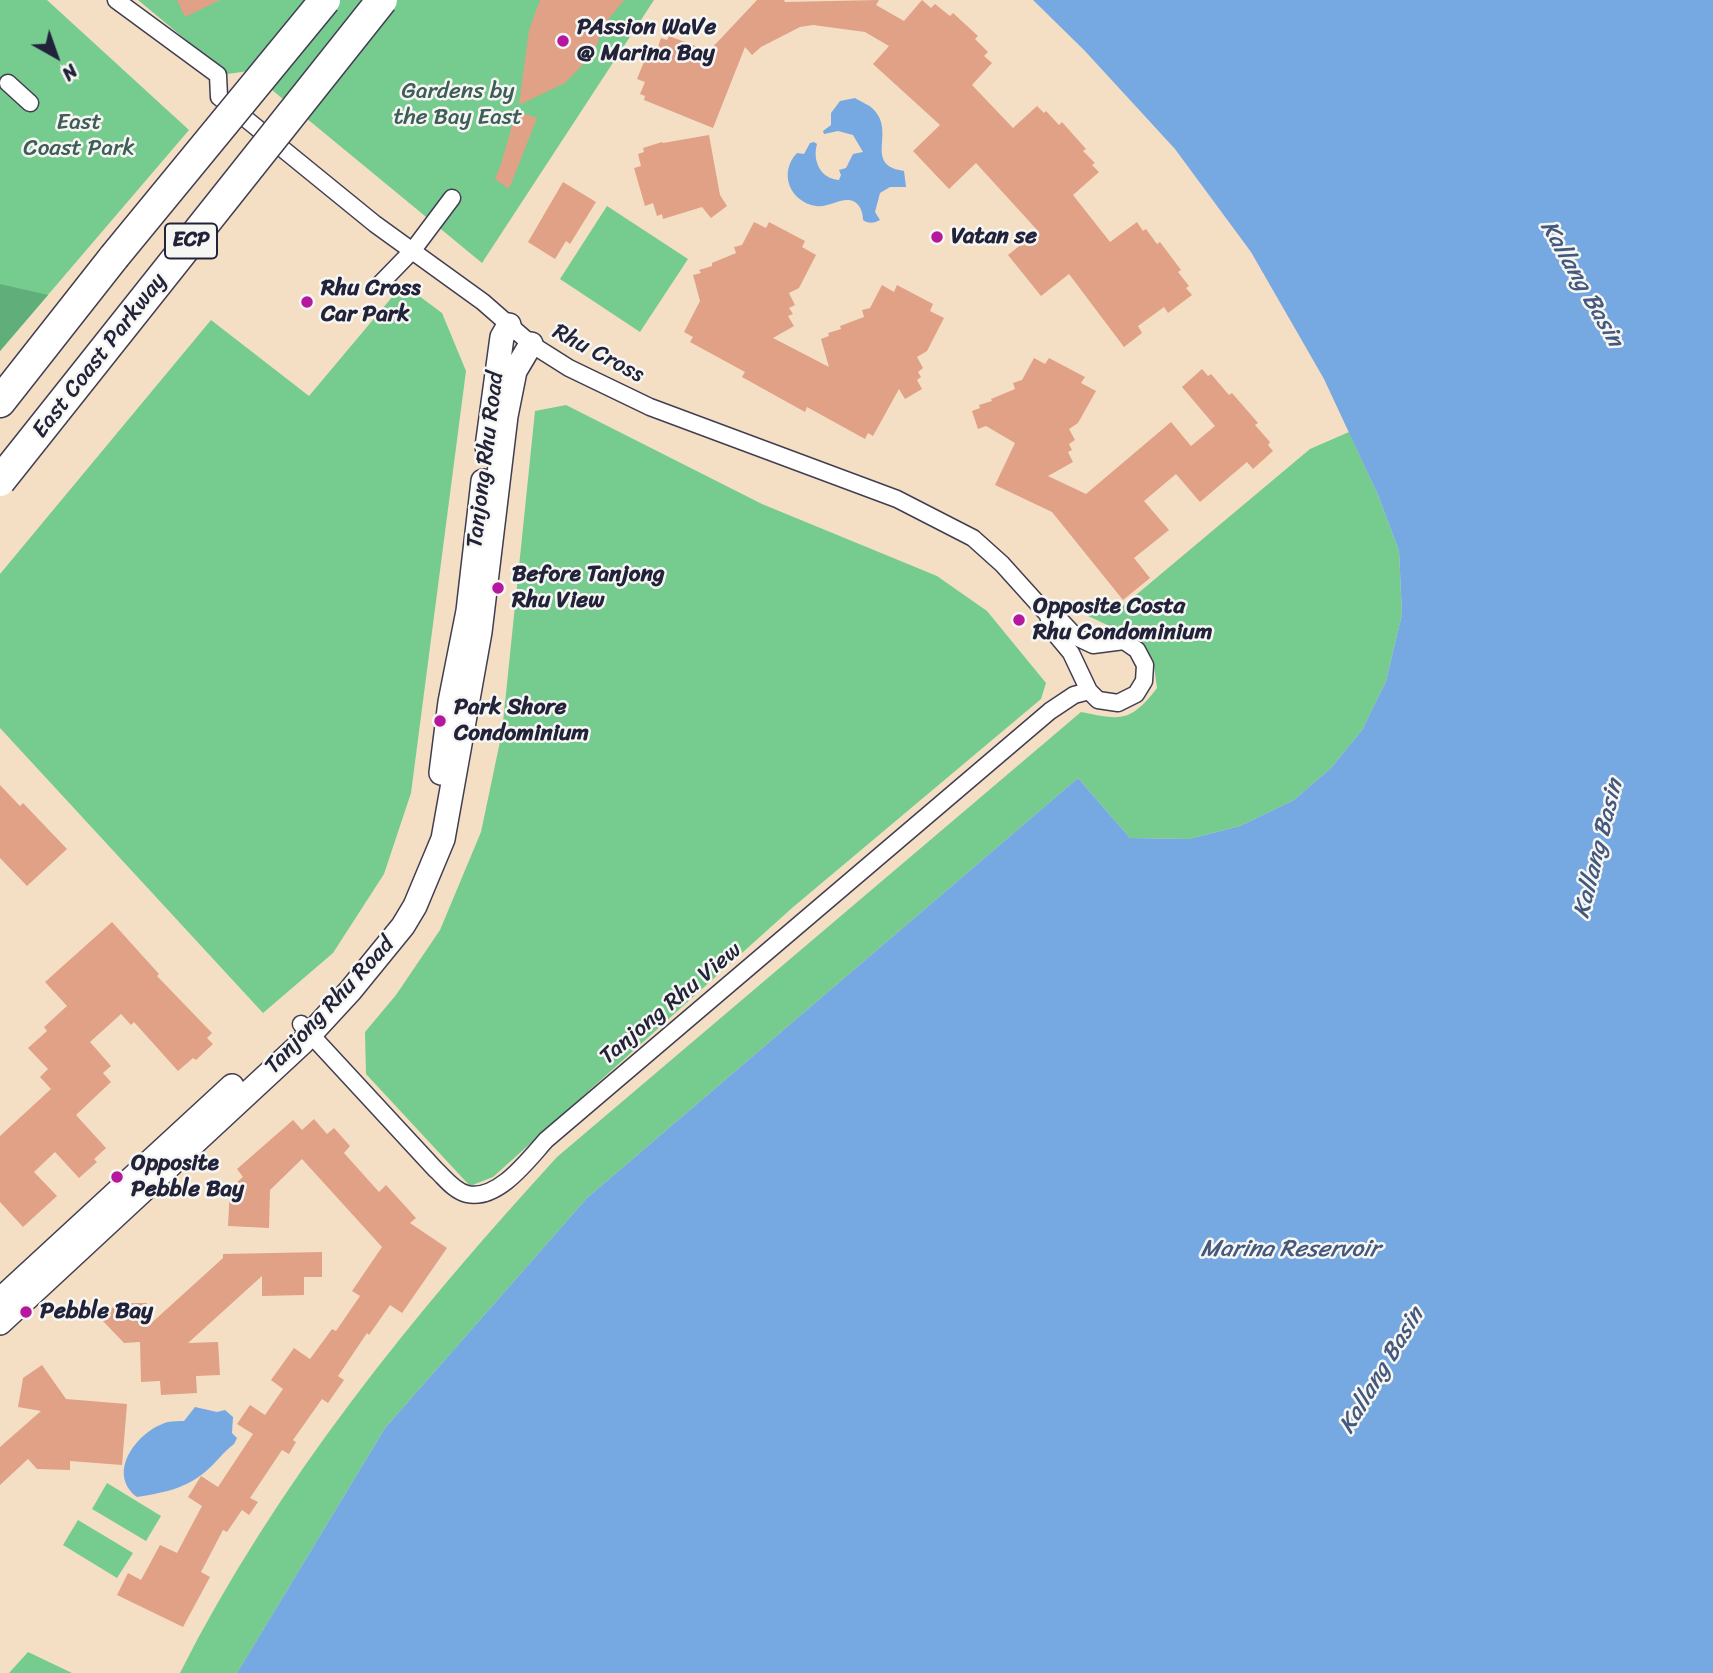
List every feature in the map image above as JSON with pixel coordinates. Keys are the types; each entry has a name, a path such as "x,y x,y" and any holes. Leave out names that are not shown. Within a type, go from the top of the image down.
{"highway":[{"name":"ECP","path":"0,402 114,257 325,0"},
{"name":"East Coast Parkway","path":"0,481 382,0"}],"street":[{"name":"Rhu Cross","path":"116,0 218,75 219,97 375,224 483,302 531,344 569,368 650,407 897,499 973,538 1002,564 1048,615 1061,621 1076,637 1093,645 1124,641 1137,650 1144,664 1144,681 1136,694 1118,704 1098,700 1089,691 1071,653 1051,629 1048,615"},
{"path":"8,83 30,103"},
{"path":"380,284 413,250 452,198"},
{"name":"Tanjong Rhu Road","path":"0,1300 305,1029 370,948 408,892 425,848 443,764 450,702 468,611 491,409 502,337 509,325"},
{"name":"Tanjong Rhu Road","path":"0,1323 305,1029 403,926 415,906 443,839 480,632 506,416 514,371 531,344"},
{"name":"Tanjong Rhu View","path":"305,1029 456,1189 468,1194 483,1194 507,1182 556,1132 1050,711 1074,695 1089,691"}],"green space":[{"name":"East Coast Park","path":"0,0 47,0 189,130 0,351"},
{"name":"Gardens by the Bay East","path":"138,0 654,0 482,263 249,71 227,74"},
{"path":"607,206 688,259 640,332 560,279"},
{"path":"0,284 48,295 0,351"},
{"path":"403,284 442,313 466,371 411,793 384,874 333,953 263,1013 0,728 0,574 211,320 309,396"},
{"path":"566,405 762,504 937,576 987,611 1046,683 1041,699 792,908 493,1177 470,1186 366,1074 365,1032 396,995 440,930 481,832 502,732 535,411"},
{"path":"1349,432 1378,495 1399,551 1402,614 1386,681 1362,730 1331,768 1294,800 1240,826 1189,839 1130,838 1078,778 587,1198 385,1428 237,1673 180,1673 259,1534 351,1402 451,1277 557,1157 1081,712 1116,717 1132,713 1139,708 1157,688 1153,659 1135,638 1086,615 1124,605 1310,449"},
{"path":"107,1483 161,1516 146,1541 92,1509"},
{"path":"78,1520 133,1553 117,1578 63,1545"},
{"path":"28,1652 72,1673 9,1673"}],"water":[{"name":"Marina Reservoir","path":"1033,0 1713,0 1713,1673 237,1673 385,1428 587,1198 1078,778 1130,838 1189,839 1240,826 1294,800 1331,768 1362,730 1386,681 1402,614 1399,551 1378,495 1324,379 1251,252 1175,149 1084,50"},
{"path":"855,98 872,108 880,119 882,155 885,162 892,168 904,171 906,187 890,187 880,193 875,212 880,220 874,222 863,220 860,207 852,201 816,206 799,199 788,178 791,161 797,153 804,154 810,143 817,144 819,168 833,179 839,180 839,170 846,168 853,154 863,152 853,135 838,131 824,134 823,131 831,125 831,113 840,101"},
{"path":"195,1407 217,1412 225,1410 233,1417 232,1433 237,1438 234,1444 205,1472 189,1483 164,1492 137,1497 128,1487 124,1476 129,1454 146,1434 168,1422 184,1421"}],"building":[{"path":"177,0 220,0 185,17"},
{"name":"PAssion WaVe @ Marina Bay","path":"540,0 624,0 603,26 594,53 565,83 519,105 529,30"},
{"path":"757,0 879,0 876,5 904,21 922,0 931,8 935,4 950,16 953,13 978,36 975,39 988,52 984,56 992,63 972,85 1013,128 1037,106 1059,125 1062,122 1086,149 1083,151 1095,163 1092,165 1099,172 1073,195 1110,242 1137,222 1143,231 1146,229 1157,244 1160,242 1181,270 1178,272 1189,286 1186,288 1192,295 1168,313 1164,307 1138,326 1142,333 1124,347 1069,274 1041,296 1008,255 1038,231 976,163 949,189 913,151 940,125 873,64 889,46 865,32 813,25 800,27 761,47 752,55 745,47 713,128 644,100 645,96 640,94 645,82 637,79 650,47 657,50 661,38 667,40 669,36 709,51"},
{"path":"516,111 537,118 509,189 495,179"},
{"path":"709,135 720,195 727,206 711,218 702,207 663,219 662,214 657,216 653,203 645,206 634,168 641,166 638,154 644,152 643,148 662,142"},
{"path":"563,182 596,202 570,244 566,241 555,259 528,242"},
{"path":"754,222 766,228 769,222 805,241 802,247 816,255 799,288 789,293 795,305 789,308 793,314 788,316 794,326 773,338 829,367 821,339 829,336 828,333 841,329 840,326 864,317 862,310 870,308 882,285 894,292 897,285 933,304 930,311 944,318 927,351 917,357 923,368 918,372 921,377 917,380 922,389 905,399 899,389 873,436 868,433 865,439 807,407 805,412 742,377 745,372 690,342 693,337 684,332 700,301 693,275 736,253 734,247 742,245"},
{"path":"1034,358 1045,364 1049,358 1085,377 1081,383 1096,391 1078,423 1069,429 1075,440 1069,444 1072,450 1068,452 1073,462 1048,476 1086,494 1171,422 1191,446 1215,426 1182,387 1202,369 1208,376 1211,374 1229,395 1232,393 1258,423 1255,425 1270,442 1268,445 1273,451 1253,469 1247,462 1200,502 1176,474 1144,501 1169,530 1134,558 1150,578 1123,600 1052,512 995,485 1015,443 986,426 978,429 972,411 980,408 979,405 1015,389 1013,383 1022,380"},
{"path":"0,785 20,806 23,803 67,849 27,886 0,858"},
{"path":"112,922 159,974 157,976 212,1033 207,1038 213,1044 196,1060 193,1058 178,1071 134,1022 131,1025 121,1014 90,1042 111,1066 103,1073 111,1082 76,1115 106,1148 94,1159 97,1162 79,1178 55,1152 34,1172 57,1196 23,1227 0,1202 0,1136 51,1089 40,1077 48,1069 28,1048 47,1031 44,1027 67,1006 45,982"},
{"path":"314,1119 327,1134 334,1128 350,1146 344,1153 379,1192 386,1185 416,1218 410,1223 447,1248 402,1313 390,1305 369,1335 367,1333 338,1376 344,1380 328,1403 322,1399 293,1440 296,1442 289,1454 282,1450 250,1498 258,1502 249,1515 242,1510 227,1532 223,1530 201,1572 210,1577 183,1627 117,1595 128,1573 141,1580 160,1545 177,1553 202,1506 188,1497 201,1476 218,1487 253,1434 237,1424 250,1405 265,1415 283,1389 271,1380 294,1348 310,1359 332,1329 336,1331 360,1296 352,1291 382,1247 302,1159 270,1190 269,1228 228,1226 230,1188 243,1177 237,1169 293,1120 302,1130"},
{"path":"322,1252 322,1277 304,1277 304,1295 262,1296 262,1276 188,1343 218,1342 220,1375 196,1376 197,1393 161,1395 160,1381 141,1382 140,1342 124,1343 101,1319 117,1303 147,1303 147,1327 223,1258 223,1254"},
{"path":"42,1365 66,1399 127,1404 122,1465 70,1461 70,1470 37,1469 28,1459 0,1485 0,1447 41,1411 18,1407 23,1378"}],"place":[{"name":"PAssion WaVe @ Marina Bay","path":"563,41"},
{"name":"Vatan se","path":"937,237"},
{"name":"Rhu Cross Car Park","path":"307,302"},
{"name":"Before Tanjong Rhu View","path":"498,588"},
{"name":"Opposite Costa Rhu Condominium","path":"1019,620"},
{"name":"Park Shore Condominium","path":"440,721"},
{"name":"Opposite Pebble Bay","path":"117,1177"},
{"name":"Pebble Bay","path":"26,1312"}],"water label":[{"name":"Kallang Basin","path":"1581,284"},
{"name":"Kallang Basin","path":"1599,849"},
{"name":"Kallang Basin","path":"1382,1371"}]}
